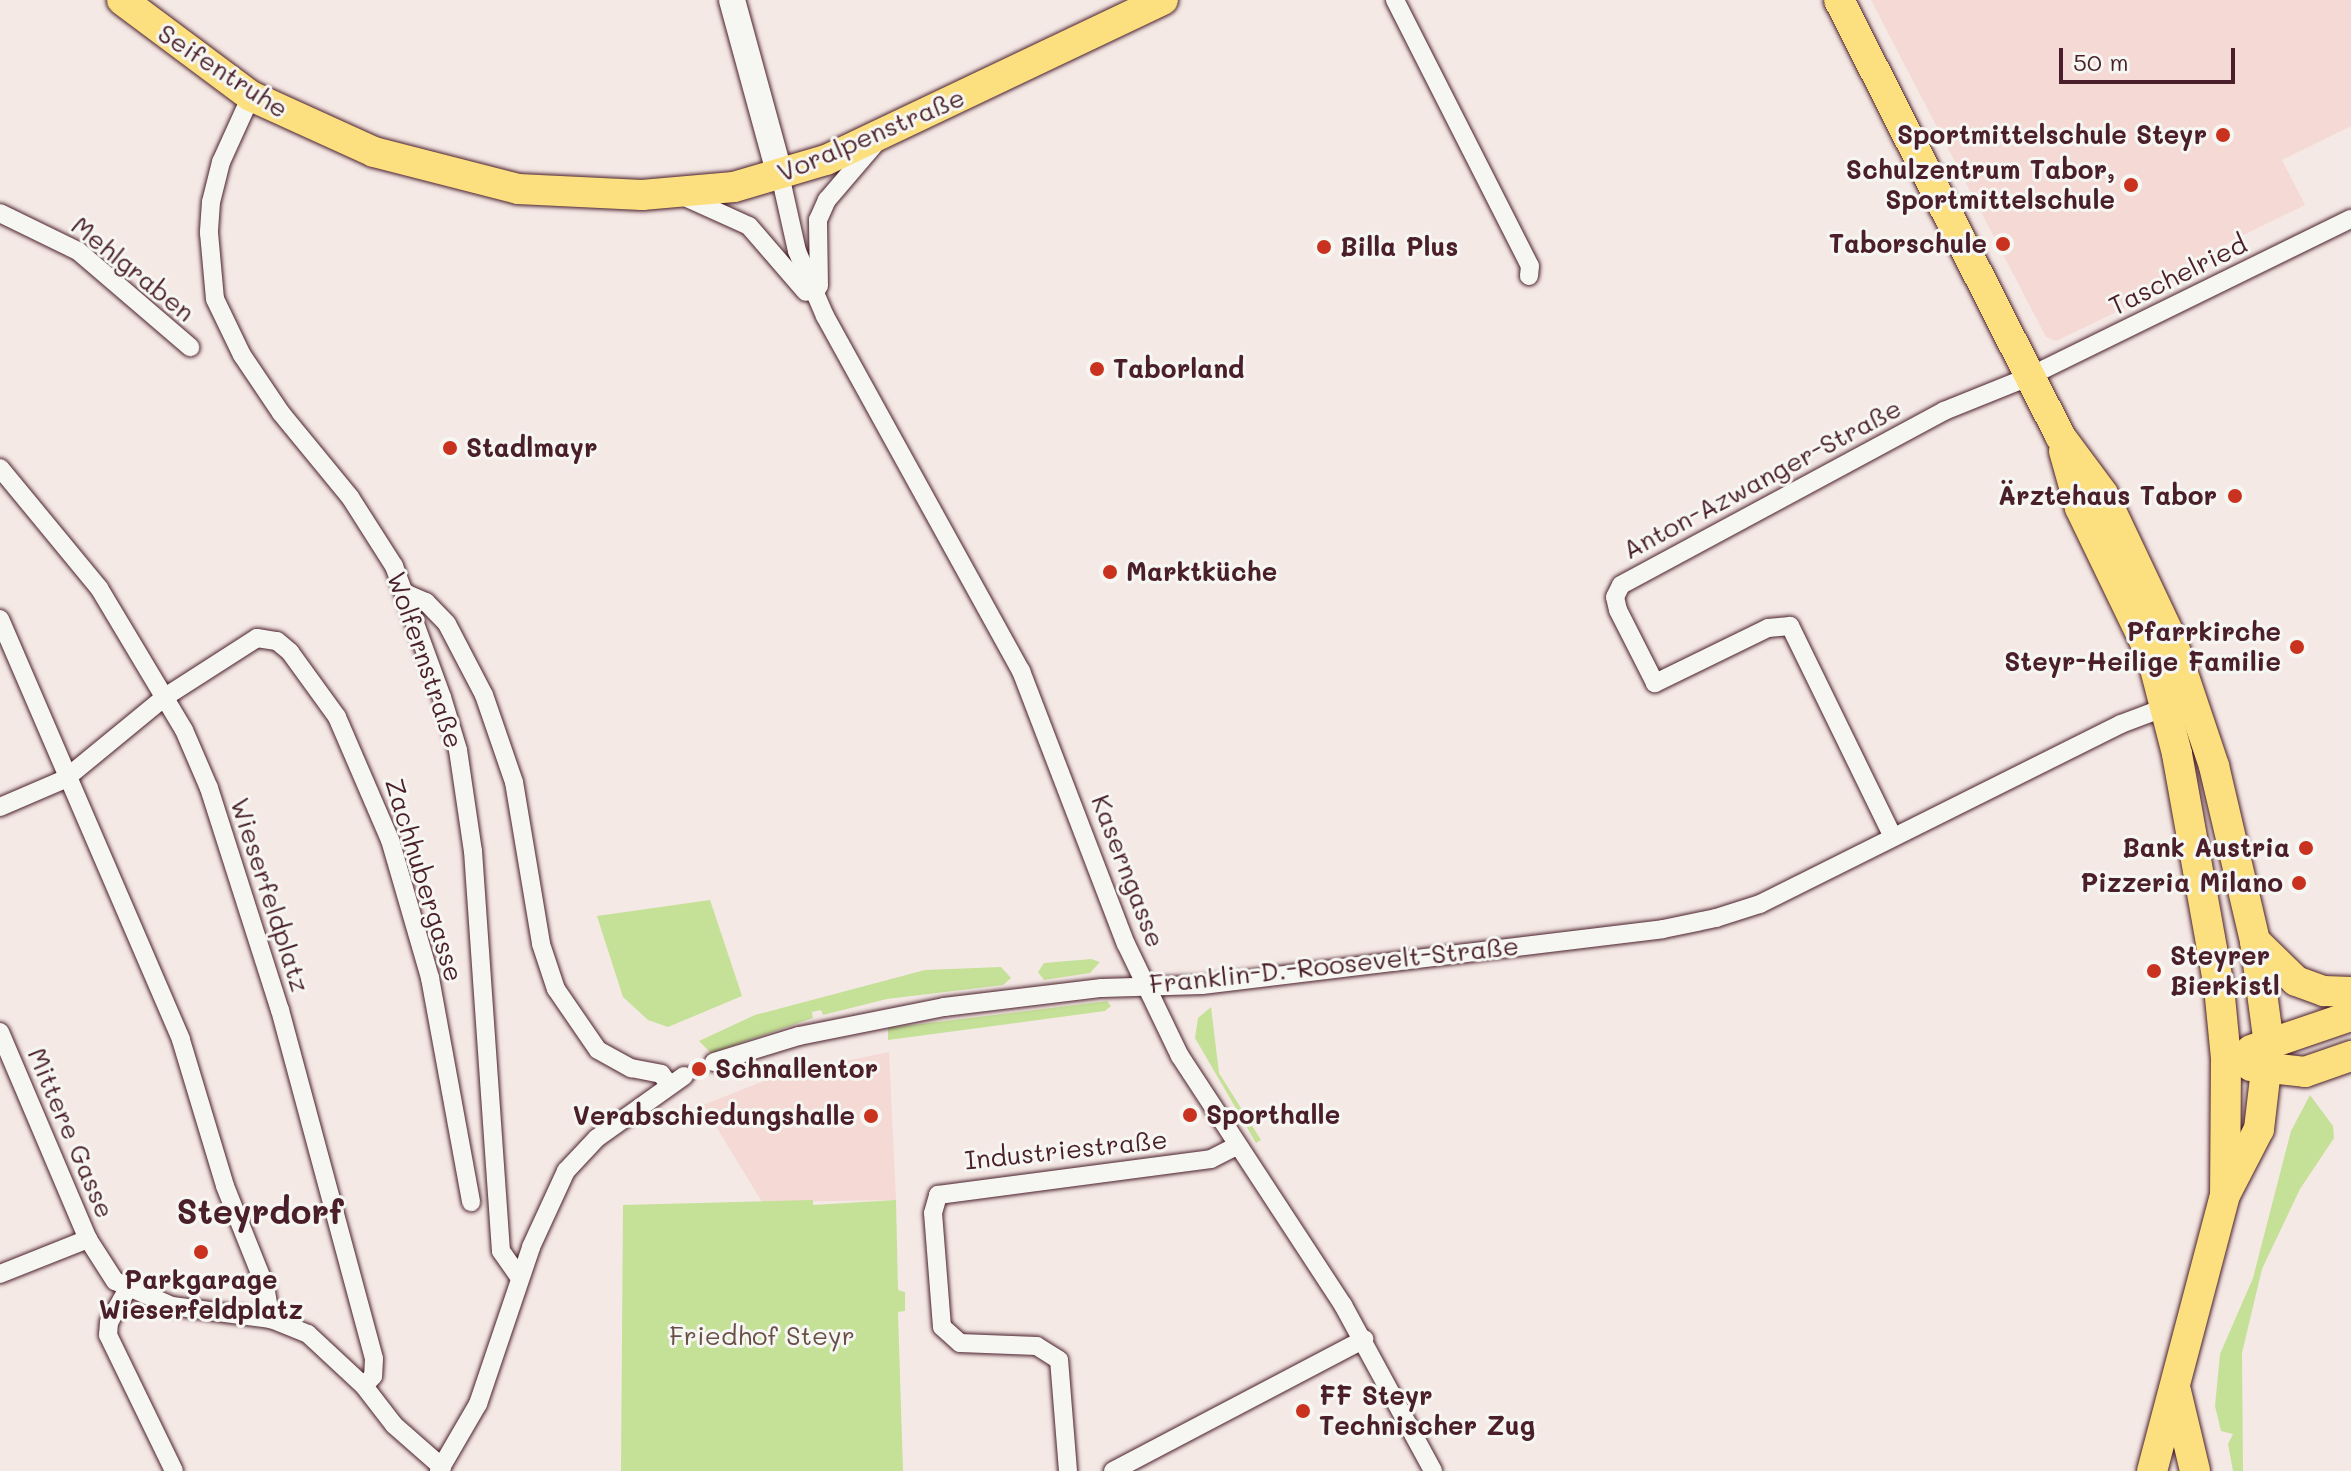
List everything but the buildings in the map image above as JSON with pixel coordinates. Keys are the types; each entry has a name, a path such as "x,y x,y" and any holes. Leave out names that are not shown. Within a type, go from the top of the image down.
{"main road":[{"name":"Seifentruhe","path":"122,0 251,96 374,152"},
{"path":"732,0 780,175"},
{"name":"Voralpenstraße","path":"374,152 518,189 677,194 780,175 883,135 1163,0"},
{"path":"1839,0 2028,377 2060,436 2103,494 2187,679 2255,941 2268,1058 2259,1129 2225,1195 2192,1306 2176,1391 2152,1471"},
{"path":"2060,436 2080,508 2130,607 2166,707 2219,987 2226,1059 2225,1195"},
{"path":"2255,941 2296,981 2324,991 2351,992"},
{"path":"2268,1058 2351,1016"},
{"path":"2226,1059 2268,1058 2305,1072 2351,1056"},
{"path":"2176,1391 2195,1471"}],"street":[{"path":"1395,0 1530,266 1529,276"},
{"name":"Wolfernstraße","path":"251,96 221,162 211,202 209,233 215,299 242,355 281,413 373,530 407,594 458,750 473,851 501,1251 520,1278"},
{"name":"Kaserngasse","path":"825,316 815,239 818,220 827,200 883,135"},
{"name":"Kaserngasse","path":"780,175 797,251 825,316 1021,671 1146,986 1180,1056 1364,1339 1433,1471"},
{"name":"Kaserngasse","path":"677,194 714,206 749,226 781,258 825,316"},
{"name":"Mehlgraben","path":"0,213 71,246 190,347"},
{"name":"Taschelried","path":"2028,377 2351,219"},
{"name":"Anton-Azwanger-Straße","path":"1893,837 1786,624 1655,683 1615,597 1621,585 1651,566 1944,411 2028,377"},
{"name":"Wieserfeldplatz","path":"0,468 83,565 165,697 209,788 280,1010 374,1359 373,1376 364,1386"},
{"path":"0,1274 91,1246 127,1290 172,1306 271,1319 325,1345 364,1386 394,1425 440,1469 478,1404 520,1278 566,1171 597,1138 677,1080 654,1070 615,1062 584,1034 545,963 522,818 484,695 447,624 426,602 407,594"},
{"path":"0,619 65,779 181,1040 225,1186 265,1286 271,1319"},
{"name":"Zachhubergasse","path":"0,807 65,779 165,697 265,637 290,652 320,688 375,799 414,920 447,1056 471,1202"},
{"name":"Franklin-D.-Roosevelt-Straße","path":"714,1062 799,1036 902,1013 1146,986 1202,985 1663,929 1760,904 2121,724 2166,707"},
{"name":"Mittere Gasse","path":"0,1032 91,1246"},
{"name":"Industriestraße","path":"1068,1471 1059,1360 1037,1346 960,1343 942,1327 933,1213 938,1195 1211,1159 1236,1146"},
{"path":"127,1290 107,1328 174,1471"},
{"path":"1113,1471 1364,1339"}],"shaded area":[{"name":"Schulzentrum Tabor, Sportmittelschule","path":"1871,0 2351,0 2351,126 2282,160 2305,205 2231,241 2166,288 2056,341 2046,337"},
{"path":"889,1052 896,1200 762,1202 703,1105 782,1074"}],"green space":[{"path":"710,900 742,996 668,1027 648,1020 623,997 597,916"},
{"path":"1091,959 1100,962 1090,973 1044,980 1038,972 1044,963"},
{"path":"1001,967 1011,978 1003,985 887,999 823,1015 821,1010 812,1012 813,1018 711,1053 699,1041 755,1015 925,970"},
{"path":"1107,1001 1111,1006 1105,1011 888,1040 888,1028"},
{"path":"1211,1007 1219,1073 1261,1140 1256,1143 1195,1038 1198,1018"},
{"path":"2310,1095 2333,1126 2334,1138 2300,1189 2262,1269 2242,1353 2243,1471 2233,1471 2228,1444 2233,1434 2221,1431 2215,1406 2220,1354 2253,1278 2291,1131"},
{"name":"Friedhof Steyr","path":"813,1200 813,1205 896,1200 898,1290 905,1292 905,1311 898,1312 903,1471 621,1471 623,1205"}],"tunnel":[{"path":"684,1076 714,1062"}],"place":[{"name":"Sportmittelschule Steyr","path":"2223,135"},
{"name":"Schulzentrum Tabor, Sportmittelschule","path":"2131,185"},
{"name":"Taborschule","path":"2003,244"},
{"name":"Billa Plus","path":"1324,247"},
{"name":"Taborland","path":"1097,369"},
{"name":"Stadlmayr","path":"450,448"},
{"name":"Ärztehaus Tabor","path":"2235,496"},
{"name":"Marktküche","path":"1110,572"},
{"name":"Pfarrkirche Steyr-Heilige Familie","path":"2297,647"},
{"name":"Bank Austria","path":"2306,848"},
{"name":"Pizzeria Milano","path":"2299,883"},
{"name":"Steyrer Bierkistl","path":"2154,971"},
{"name":"Schnallentor","path":"699,1069"},
{"name":"Sporthalle","path":"1190,1115"},
{"name":"Verabschiedungshalle","path":"871,1116"},
{"name":"Parkgarage Wieserfeldplatz","path":"201,1252"},
{"name":"FF Steyr Technischer Zug","path":"1303,1411"}],"district":[{"name":"Steyrdorf","path":"260,1211"}]}
